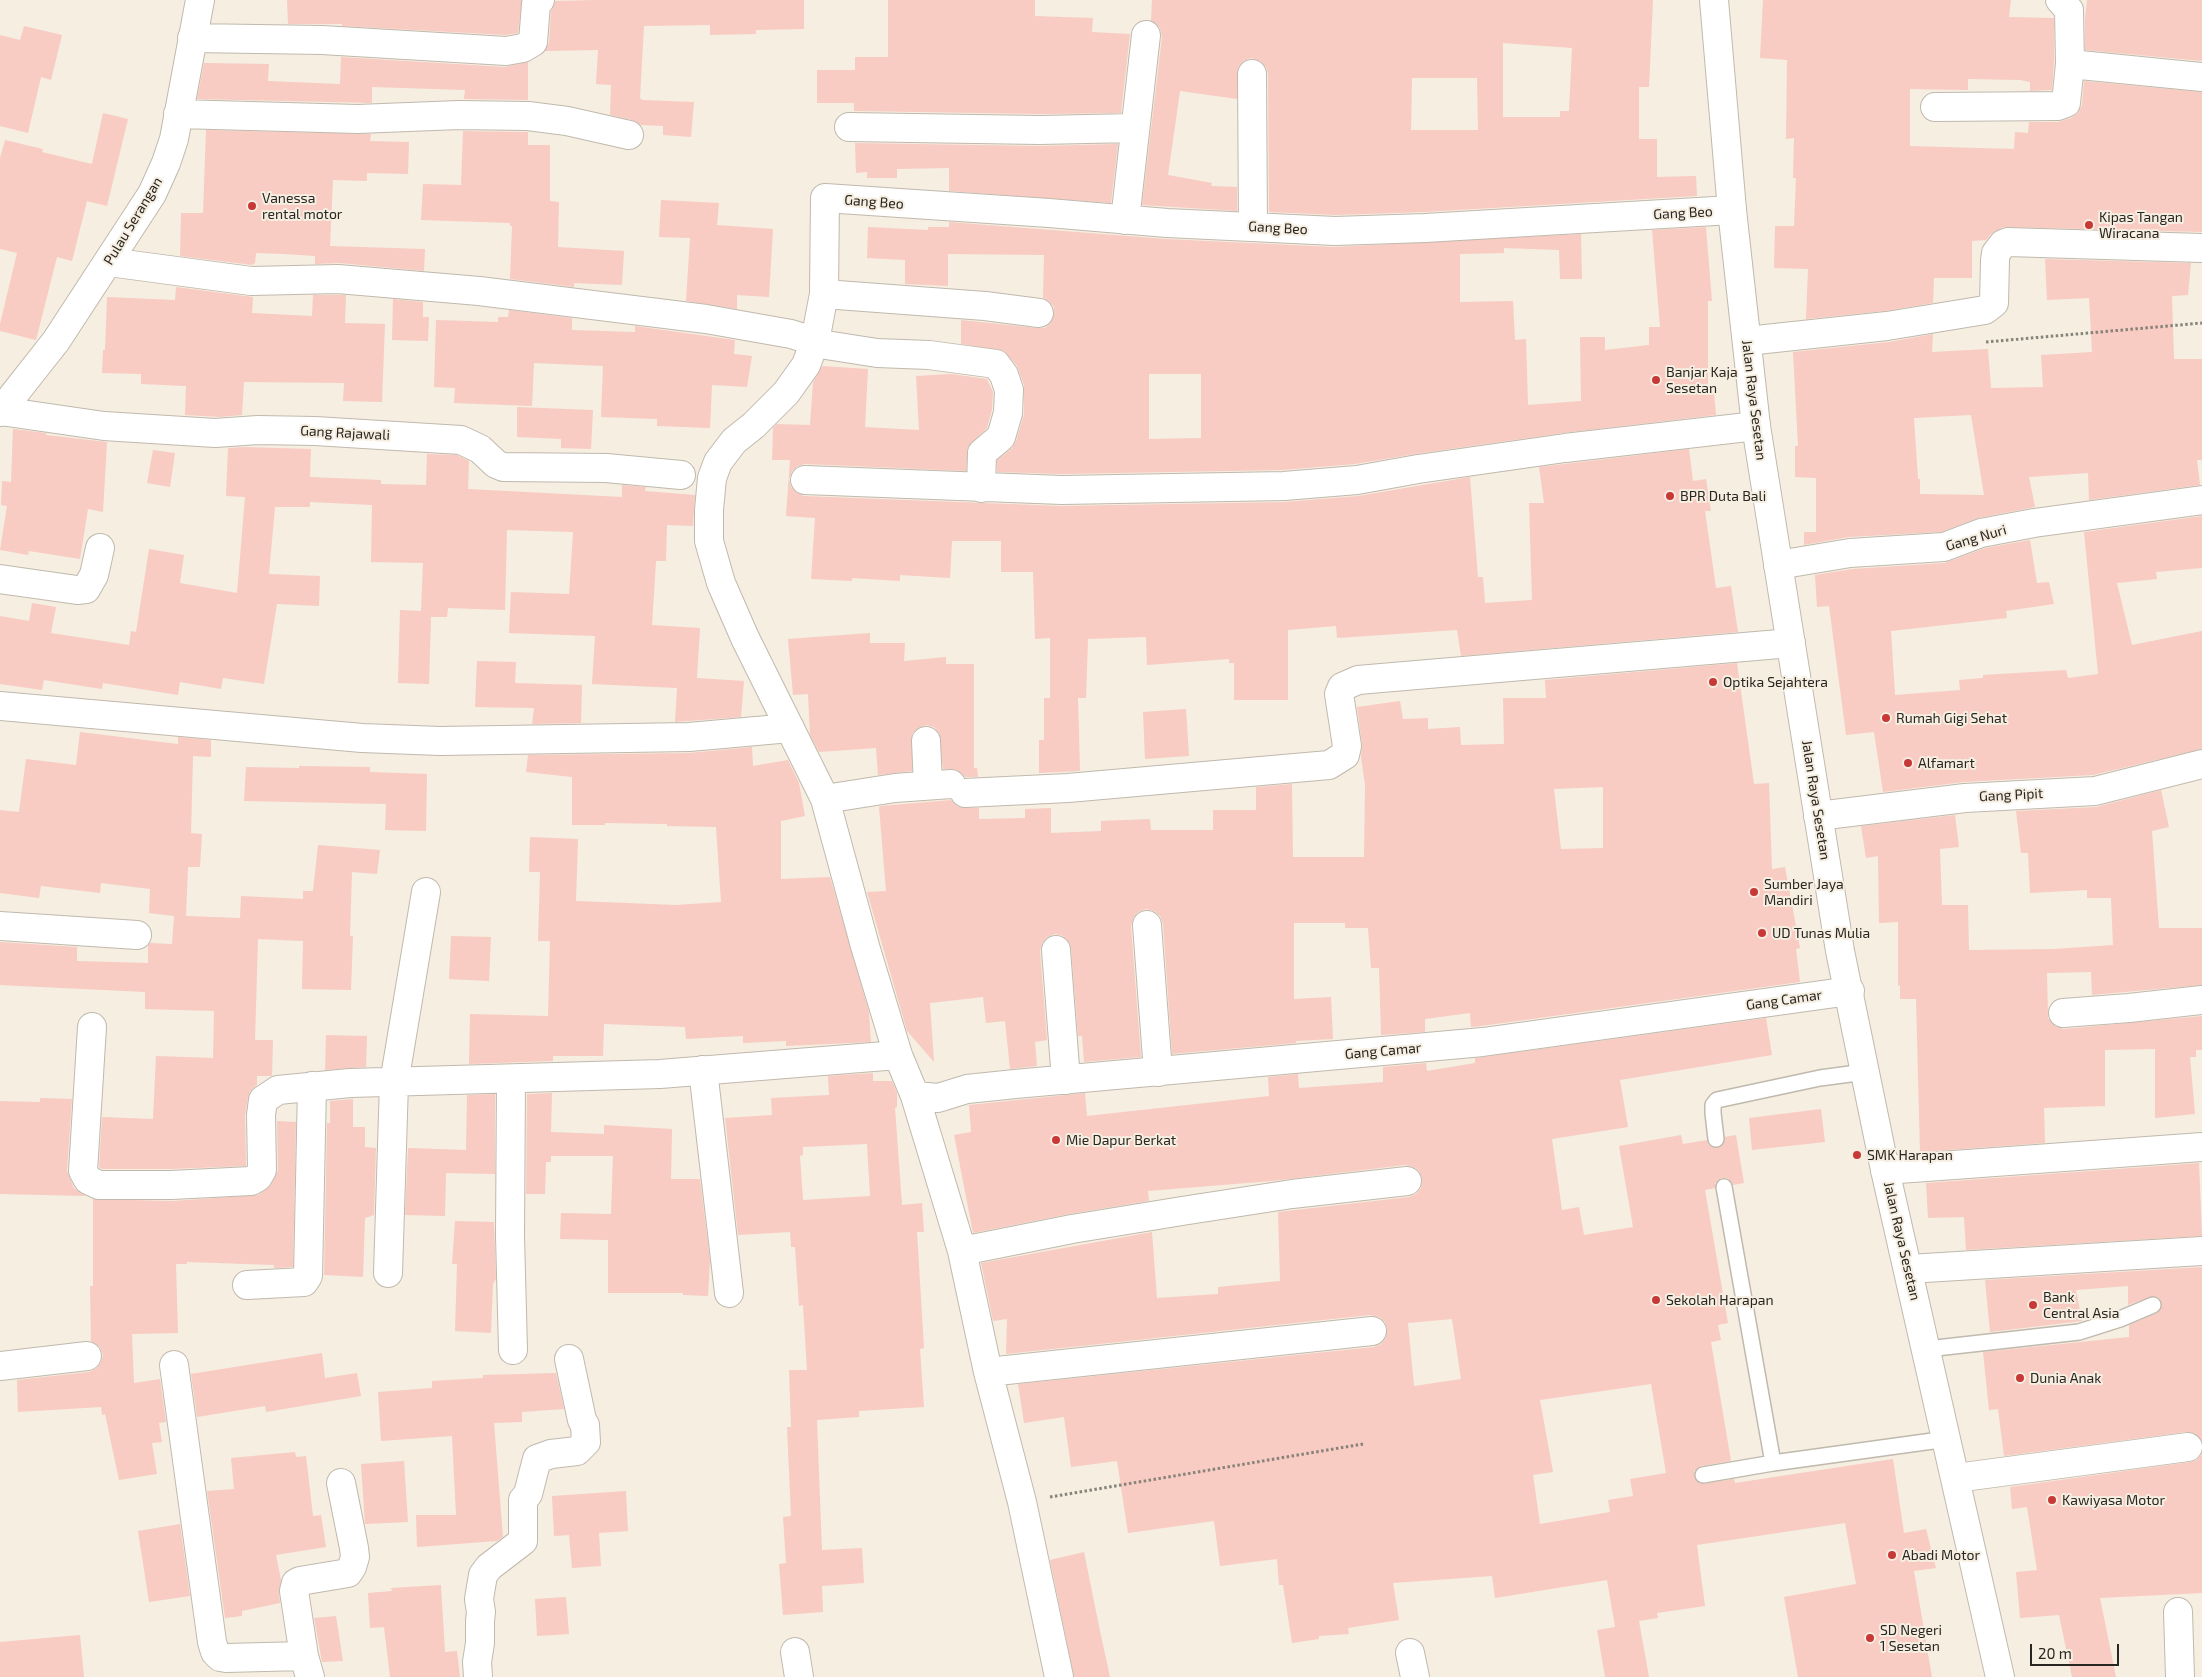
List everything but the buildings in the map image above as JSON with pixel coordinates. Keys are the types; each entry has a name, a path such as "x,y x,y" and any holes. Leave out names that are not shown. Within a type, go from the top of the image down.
{"street":[{"name":"Pulau Serangan","path":"0,411 56,341 152,194 166,163 178,114 200,0"},
{"path":"192,38 322,40 506,51 523,48 533,42 536,4 540,0"},
{"name":"Jalan Raya Sesetan","path":"1714,0 1732,210 1756,426 1840,951 1850,992 1885,1170 1909,1268 2000,1677"},
{"path":"1935,107 2058,106 2066,103 2068,99 2070,64 2069,10 2060,0"},
{"path":"1126,220 1146,35"},
{"path":"2070,64 2202,77"},
{"path":"1252,74 1253,227"},
{"path":"178,114 358,118 459,115 528,116 567,121 629,135"},
{"path":"849,127 1039,130 1135,128"},
{"name":"Gang Beo","path":"824,294 825,198 1126,220 1335,231 1425,228 1732,210"},
{"path":"1747,341 1887,326 1985,310 1994,303 1994,260 1996,253 2003,244 2008,242 2202,248"},
{"path":"109,262 251,281 338,279 479,291 706,319 791,334 831,346 876,353 929,354 996,364 1004,375 1009,390 1008,413 1001,437 982,453 981,488"},
{"path":"1039,313 985,306 824,294 815,341 806,365 786,393 724,452 712,478 709,540 721,583 745,638 825,799 865,946 898,1055 914,1096 962,1251 988,1372 1022,1502 1059,1677"},
{"name":"Gang Rajawali","path":"0,411 104,426 216,433 258,430 315,431 461,440 480,448 496,464 503,467 606,468 681,475"},
{"path":"805,480 1062,490 1220,488 1357,480 1418,469 1565,448 1756,426"},
{"name":"Gang Nuri","path":"1778,565 1850,553 1944,547 1954,545 1972,536 2034,523 2202,500"},
{"path":"0,579 77,590 86,588 94,575 100,548"},
{"path":"825,799 948,787 1068,788 1329,765 1345,754 1347,746 1339,694 1342,687 1358,680 1791,643"},
{"path":"0,706 362,738 440,741 688,737 790,728"},
{"path":"926,741 948,787"},
{"name":"Gang Pipit","path":"1818,816 1965,798 2095,791 2202,764"},
{"path":"388,1273 394,1082 426,892"},
{"path":"1147,925 1158,1072"},
{"path":"0,926 137,935"},
{"path":"1056,950 1066,1080"},
{"name":"Gang Camar","path":"914,1096 938,1098 967,1089 1482,1042 1850,992"},
{"path":"2063,1012 2130,1008 2202,1000"},
{"path":"92,1027 84,1171 88,1180 99,1185 171,1185 251,1181 258,1177 262,1170 261,1115 263,1100 278,1090 312,1086 394,1082 660,1074 898,1055"},
{"path":"703,1070 729,1293"},
{"path":"511,1079 510,1236 513,1350"},
{"path":"247,1285 304,1282 308,1276 312,1086"},
{"path":"1885,1170 2202,1147"},
{"path":"962,1251 1072,1229 1300,1192 1406,1181"},
{"path":"1909,1268 2202,1251"},
{"path":"988,1372 1372,1331"},
{"path":"0,1366 87,1356"},
{"path":"478,1677 477,1662 482,1612 479,1598 483,1574 489,1567 523,1541 525,1536 523,1502 528,1494 538,1458 551,1454 577,1451 586,1442 585,1425 574,1389 569,1359"},
{"path":"174,1366 212,1642 215,1652 220,1657 307,1667 294,1591 296,1583 306,1578 348,1573 355,1557 341,1483"},
{"path":"1956,1478 2188,1447"},
{"path":"2178,1612 2180,1677"}],"lane":[{"path":"1716,1139 1713,1113 1717,1100 1820,1078 1866,1072"},
{"path":"1724,1187 1773,1463"},
{"path":"1927,1349 2079,1332 2120,1320 2153,1305"},
{"path":"1703,1475 1773,1463 1947,1439"}],"path":[{"path":"1022,1502 1363,1444"}],"place":[{"name":"Vanessa rental motor","path":"252,206"},
{"name":"Kipas Tangan Wiracana","path":"2089,225"},
{"name":"Banjar Kaja Sesetan","path":"1656,380"},
{"name":"BPR Duta Bali","path":"1670,496"},
{"name":"Optika Sejahtera","path":"1713,682"},
{"name":"Rumah Gigi Sehat","path":"1886,718"},
{"name":"Alfamart","path":"1908,763"},
{"name":"Sumber Jaya Mandiri","path":"1754,892"},
{"name":"UD Tunas Mulia","path":"1762,933"},
{"name":"Mie Dapur Berkat","path":"1056,1140"},
{"name":"SMK Harapan","path":"1857,1155"},
{"name":"Sekolah Harapan","path":"1656,1300"},
{"name":"Bank Central Asia","path":"2033,1305"},
{"name":"Dunia Anak","path":"2020,1378"},
{"name":"Kawiyasa Motor","path":"2052,1500"},
{"name":"Abadi Motor","path":"1892,1555"},
{"name":"SD Negeri 1 Sesetan","path":"1870,1638"}]}
